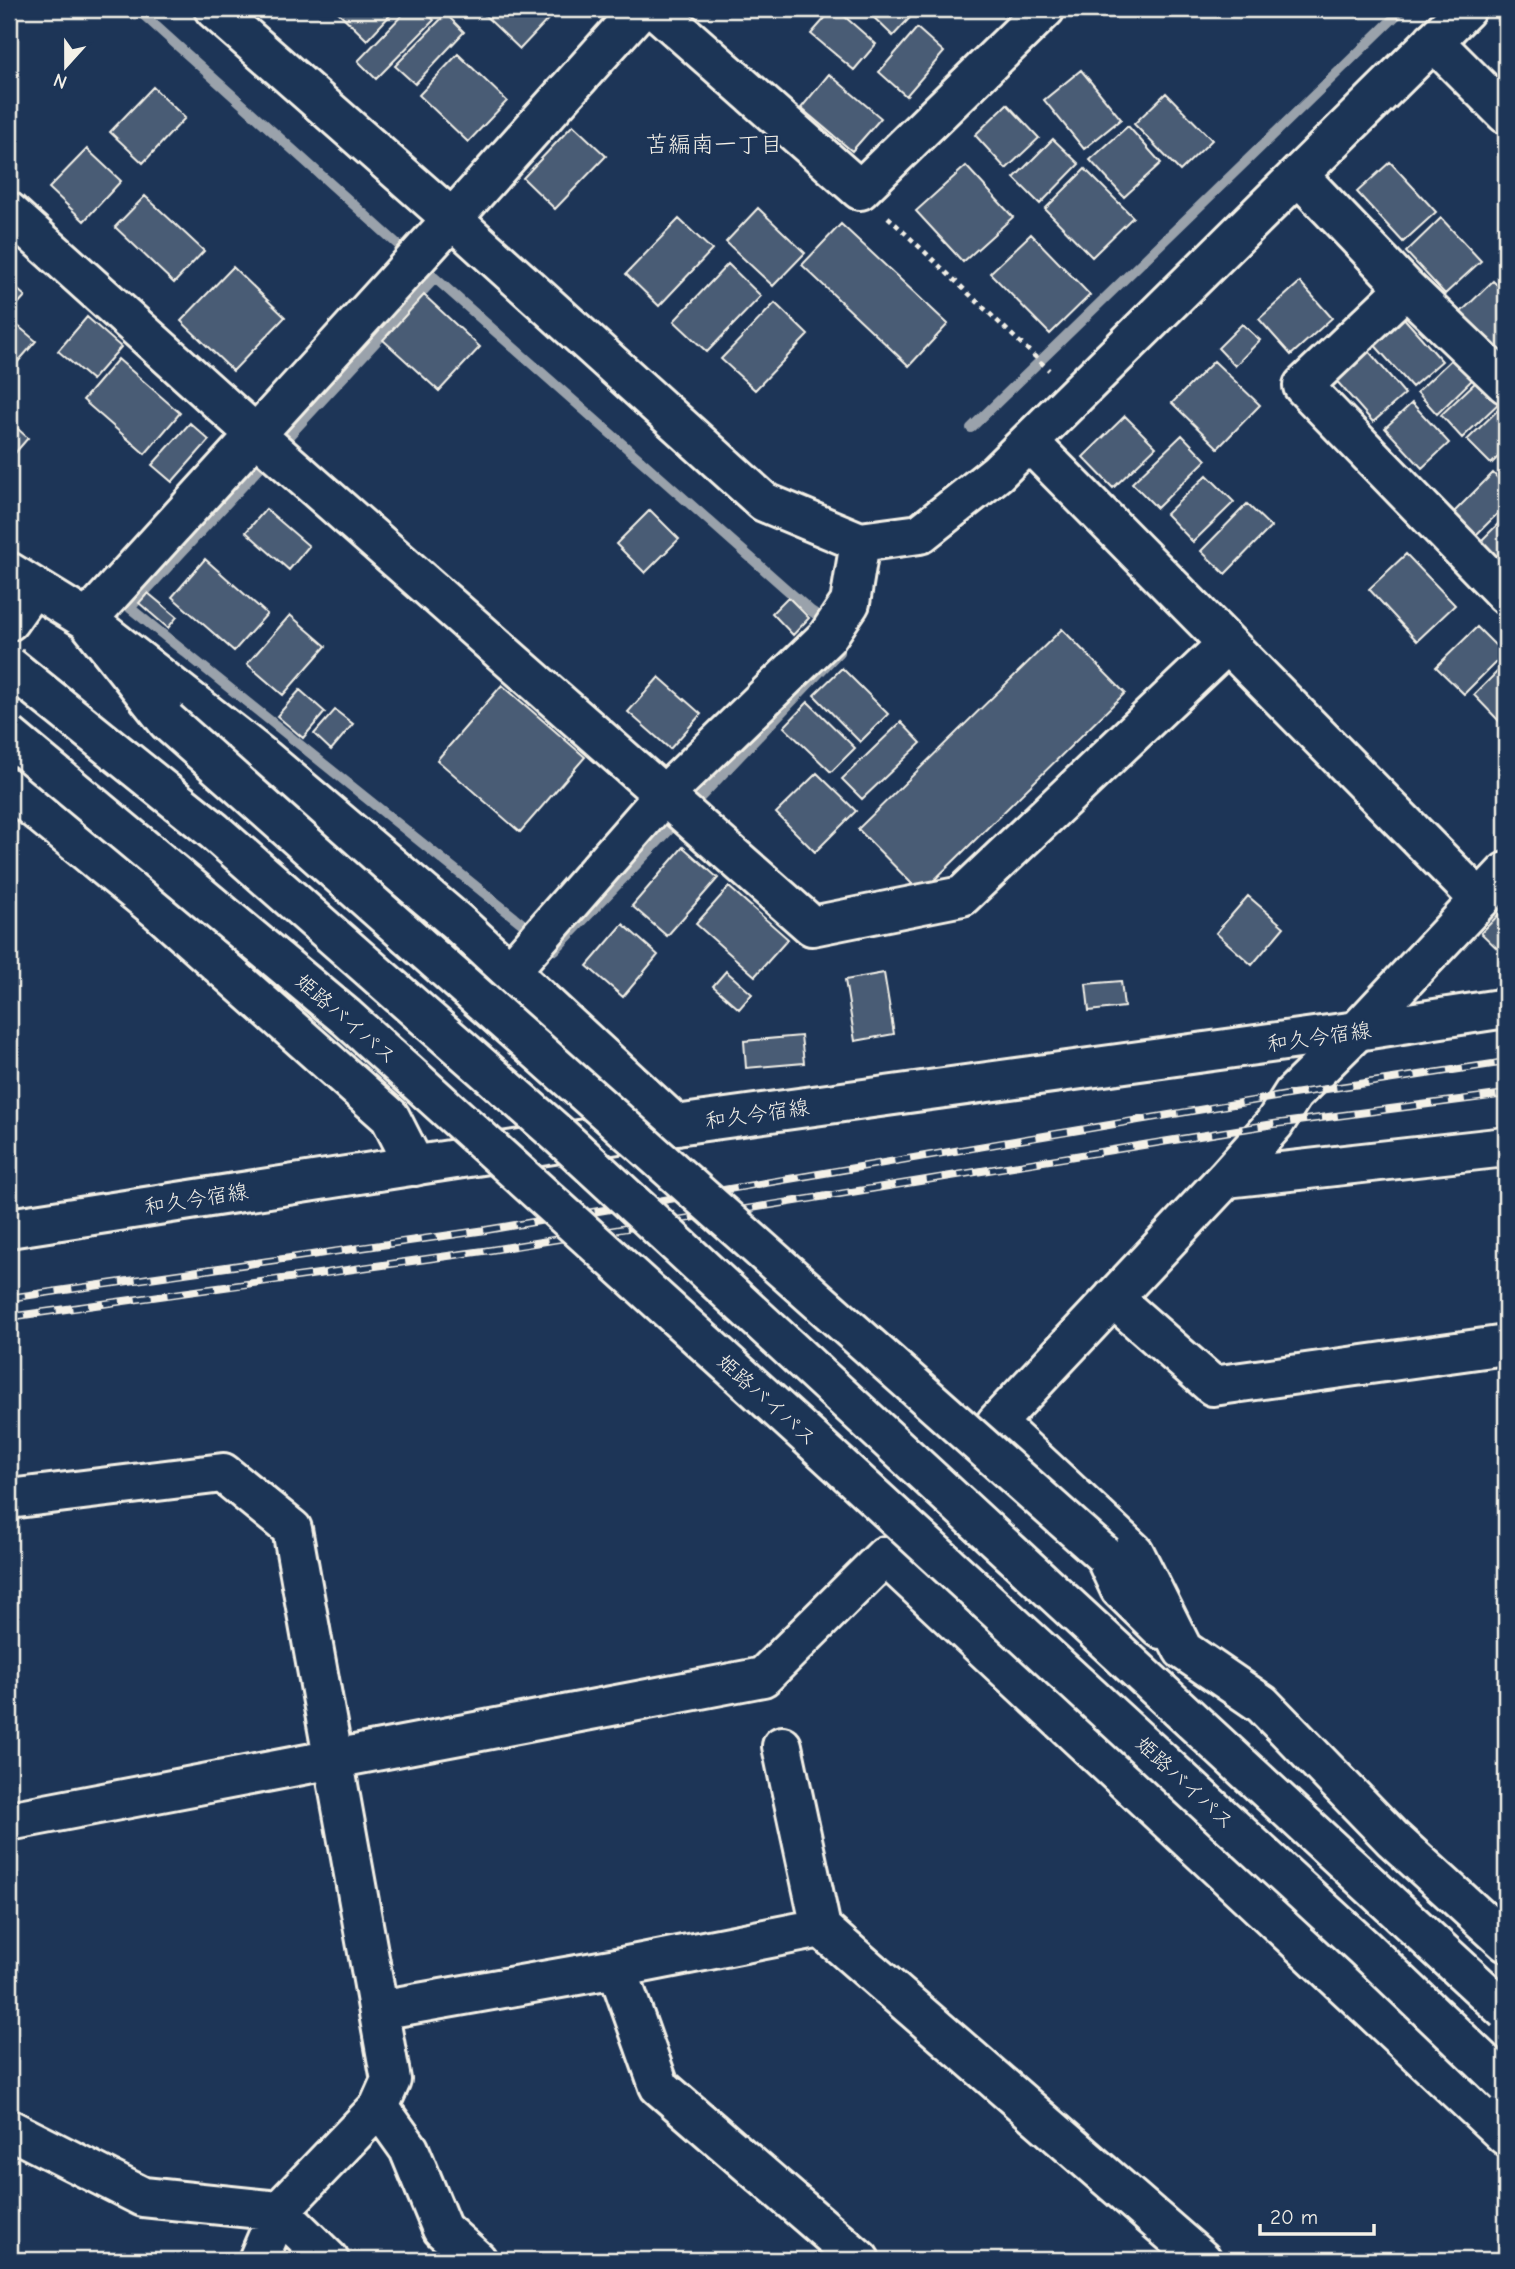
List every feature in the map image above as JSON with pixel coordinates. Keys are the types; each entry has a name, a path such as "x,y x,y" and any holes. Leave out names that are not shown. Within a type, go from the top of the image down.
{"main road":[{"path":"214,9 452,219 764,502 860,542 920,534 997,473 1466,9"},
{"path":"87,620 640,9"},
{"path":"655,9 860,190 1045,9"},
{"path":"1433,41 1506,114"},
{"path":"1299,176 1406,288 1506,384"},
{"path":"9,212 256,435 812,926 962,897 1227,644"},
{"path":"1406,288 1303,386 1506,595"},
{"path":"1029,442 1480,900"},
{"path":"510,971 665,794 827,637 850,603 860,542"},
{"path":"9,621 21,579 87,620 265,760 457,922 676,1125"},
{"path":"87,620 167,721 1104,1555 1120,1590 1183,1650 1262,1704 1393,1839 1503,1934"},
{"path":"9,666 214,831 559,1135 1506,2011"},
{"name":"姫路バイパス","path":"9,737 356,1026 822,1449 1343,1929 1506,2084"},
{"path":"9,788 159,911 390,1117 415,1166"},
{"path":"1183,1650 1134,1552 996,1423 1226,1178 1274,1124 1293,1094 1357,1031 1506,872"},
{"name":"和久今宿線","path":"9,1228 676,1125 1506,1008"},
{"path":"1226,1178 1506,1147"},
{"path":"1113,1298 1213,1386 1506,1345"},
{"path":"9,1499 222,1473 292,1530 391,2080 379,2107 279,2211 258,2260"},
{"path":"9,1821 763,1677 885,1556 1506,2136"},
{"path":"782,1746 821,1928 1202,2260"},
{"path":"379,2010 617,1968 821,1928"},
{"path":"617,1968 659,2086 860,2260"},
{"path":"379,2107 409,2149 442,2229 477,2260"},
{"path":"9,2129 143,2197 279,2211 329,2260"}],"path":[{"path":"860,190 1076,395"}],"building":[{"path":"335,9 396,9 367,40"},
{"path":"408,9 422,9 434,20 376,79 358,61"},
{"path":"478,9 550,9 554,13 520,49"},
{"path":"833,9 876,44 854,70 811,34"},
{"path":"865,9 916,9 917,10 893,36"},
{"path":"446,14 464,32 415,84 395,66"},
{"path":"917,28 944,52 906,96 879,72"},
{"path":"458,54 507,101 468,142 419,95"},
{"path":"1081,70 1121,119 1084,149 1044,100"},
{"path":"829,74 881,118 852,151 801,108"},
{"path":"153,87 185,118 143,163 110,132"},
{"path":"1166,93 1212,140 1180,171 1134,124"},
{"path":"1007,104 1039,138 1006,169 975,135"},
{"path":"573,125 606,156 555,209 523,178"},
{"path":"1128,126 1161,163 1124,197 1090,160"},
{"path":"1053,139 1079,164 1040,204 1014,178"},
{"path":"87,149 121,181 84,221 49,188"},
{"path":"1390,162 1436,212 1403,242 1357,192"},
{"path":"966,166 1013,217 963,262 916,211"},
{"path":"1085,169 1133,217 1092,257 1045,209"},
{"path":"145,196 204,251 174,283 115,227"},
{"path":"758,208 805,253 773,286 726,242"},
{"path":"1441,218 1481,261 1445,294 1406,252"},
{"path":"679,219 712,250 659,306 626,274"},
{"path":"841,224 948,324 909,366 802,265"},
{"path":"1031,234 1090,295 1050,334 990,273"},
{"path":"728,264 761,296 707,352 674,321"},
{"path":"233,267 285,317 233,371 181,321"},
{"path":"1493,281 1506,294 1506,357 1461,312"},
{"path":"9,282 25,296 9,314"},
{"path":"1300,282 1332,318 1291,355 1259,319"},
{"path":"424,295 480,347 439,391 383,340"},
{"path":"775,303 808,335 755,390 721,359"},
{"path":"1402,316 1442,361 1412,387 1372,342"},
{"path":"87,317 121,347 92,380 58,351"},
{"path":"1242,324 1260,340 1235,366 1218,348"},
{"path":"18,326 36,341 9,372 9,337"},
{"path":"1367,349 1405,394 1373,422 1334,378"},
{"path":"1454,357 1474,378 1437,414 1417,392"},
{"path":"118,359 180,413 145,454 83,400"},
{"path":"1214,361 1260,405 1218,448 1172,403"},
{"path":"1478,380 1500,402 1462,438 1441,415"},
{"path":"1412,403 1449,443 1422,468 1385,428"},
{"path":"1501,407 1506,413 1506,449 1491,464 1467,440"},
{"path":"1125,416 1156,447 1113,488 1083,457"},
{"path":"9,421 28,438 9,460"},
{"path":"190,423 209,440 172,482 152,465"},
{"path":"1182,435 1206,460 1157,508 1132,483"},
{"path":"1493,473 1506,487 1506,505 1474,537 1452,514"},
{"path":"1207,475 1234,502 1193,542 1166,514"},
{"path":"1247,504 1271,527 1225,574 1201,551"},
{"path":"266,509 309,546 289,570 246,532"},
{"path":"650,510 679,539 645,573 616,544"},
{"path":"1506,516 1506,558 1501,564 1479,543"},
{"path":"1406,554 1455,605 1417,641 1369,589"},
{"path":"205,559 267,614 234,651 172,597"},
{"path":"148,593 177,617 168,628 139,603"},
{"path":"788,597 809,618 793,635 772,613"},
{"path":"290,615 326,646 283,695 247,664"},
{"path":"1477,627 1504,654 1464,694 1436,667"},
{"path":"1062,629 1125,693 921,893 858,829"},
{"path":"1506,663 1506,718 1501,723 1474,695"},
{"path":"842,668 888,714 860,742 814,695"},
{"path":"659,677 701,714 670,749 628,712"},
{"path":"502,685 585,757 520,832 437,760"},
{"path":"300,690 325,712 303,738 277,716"},
{"path":"808,702 855,748 831,772 784,727"},
{"path":"335,710 353,724 331,750 314,734"},
{"path":"901,722 921,743 862,799 842,779"},
{"path":"817,773 856,811 815,852 776,813"},
{"path":"683,847 718,878 667,936 632,906"},
{"path":"729,887 788,939 755,976 696,924"},
{"path":"1248,896 1284,927 1252,965 1216,933"},
{"path":"1506,907 1506,952 1504,955 1481,933"},
{"path":"623,924 658,955 623,997 587,966"},
{"path":"726,971 752,994 739,1009 713,986"},
{"path":"884,973 894,1034 855,1041 845,980"},
{"path":"1121,981 1124,1007 1089,1011 1086,984"},
{"path":"801,1036 804,1063 746,1068 744,1041"}],"waterway":[{"path":"137,9 435,278 811,611 828,622"},
{"path":"971,428 1403,9"},
{"path":"435,278 130,608 555,950 839,652 835,640"}],"railway":[{"path":"9,1298 486,1230 1293,1094 1506,1062"},
{"path":"9,1317 491,1250 1274,1124 1506,1094"}],"district":[{"name":"苫編南一丁目","path":"714,144"}]}
